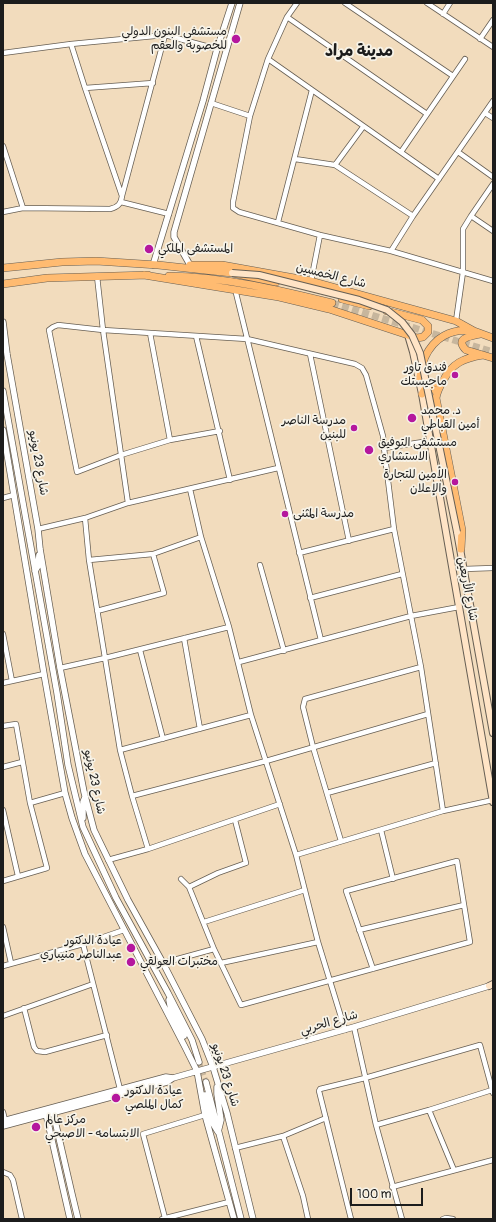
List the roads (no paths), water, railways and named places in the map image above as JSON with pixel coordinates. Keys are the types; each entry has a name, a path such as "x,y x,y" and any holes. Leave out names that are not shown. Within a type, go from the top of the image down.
{"main road":[{"name":"شارع الخمسين","path":"3,268 89,261 156,265 232,273 272,281 422,320 428,326 428,332 424,337 417,338 400,331"},
{"name":"شارع الخمسين","path":"156,265 222,265 311,281 456,321 477,333 493,338"},
{"name":"شارع الأربعين","path":"232,273 259,275 359,300 387,310 402,322 412,335 420,353 461,549 493,733"},
{"path":"144,275 279,297 329,309 400,331"},
{"path":"4,285 47,278 144,275 179,276 234,282 274,289 332,303"},
{"path":"442,382 429,384 419,381 425,358 433,344 443,336 455,331 464,330 477,333"},
{"name":"شارع الأربعين","path":"400,331 408,334 422,394 493,801"},
{"path":"477,333 466,337 463,340 462,344 464,348 466,350 493,358"},
{"path":"461,549 462,530 437,404 437,393 447,373 453,366 472,357 483,355"},
{"path":"422,394 424,390 429,388 434,389 437,393"}],"street":[{"path":"156,265 169,214 203,101 217,48 232,3"},
{"path":"190,265 174,237 174,232 240,3"},
{"path":"298,3 287,17 268,59 250,116 233,208 239,212 320,235 391,251 493,281"},
{"path":"345,3 453,76"},
{"path":"427,3 493,47"},
{"path":"443,14 450,3"},
{"path":"287,17 427,114"},
{"path":"480,39 493,20"},
{"path":"3,53 71,44 165,35 217,48"},
{"path":"3,212 23,208 110,209 117,207 121,202 165,35"},
{"path":"71,44 122,196"},
{"path":"268,59 439,179"},
{"path":"401,152 465,59"},
{"path":"85,88 153,83"},
{"path":"278,222 312,90"},
{"path":"391,251 413,216 493,101"},
{"path":"212,103 250,116"},
{"path":"485,113 493,118"},
{"path":"335,165 363,126"},
{"path":"3,149 23,208"},
{"path":"458,152 493,177"},
{"path":"295,159 335,165 413,216"},
{"path":"456,321 463,272 463,229 493,184"},
{"path":"121,202 169,214"},
{"path":"471,216 493,232"},
{"path":"311,281 320,235"},
{"path":"97,276 103,330 128,503"},
{"path":"235,289 321,640"},
{"name":"شارع 23 يونيو","path":"3,322 8,362 38,529 60,668 85,796 94,830 128,900 163,963 202,1039 218,1084 253,1219"},
{"path":"220,431 170,440 122,455 77,472 49,330 53,326 58,325 103,330 247,339 355,364 362,368 366,375 383,436 394,529 421,667 443,812"},
{"path":"150,333 170,440"},
{"path":"196,336 220,431 230,480"},
{"path":"310,354 349,540"},
{"path":"3,391 57,693 68,765 83,826 116,898 192,1040 199,1062"},
{"path":"3,430 65,793 72,818 85,854 107,899 197,1071 205,1114 234,1219"},
{"path":"384,448 429,441"},
{"path":"38,529 85,518 128,503 278,468"},
{"path":"190,489 201,537 229,627 251,715 296,854 318,942 345,1030"},
{"path":"3,498 14,495"},
{"path":"85,518 89,560 120,750 148,849"},
{"path":"299,553 394,529"},
{"path":"89,560 153,554 201,537"},
{"path":"35,571 38,566 40,549"},
{"path":"97,611 164,593 153,554"},
{"path":"260,565 284,650"},
{"path":"464,569 493,568"},
{"path":"310,598 402,574"},
{"path":"238,662 410,616 459,607"},
{"path":"60,668 140,650 229,627"},
{"path":"3,634 12,681"},
{"path":"184,638 200,729"},
{"path":"140,650 162,739"},
{"path":"341,841 302,707 305,699 421,667"},
{"path":"3,683 44,674"},
{"path":"132,796 266,761 428,714"},
{"path":"120,750 251,715"},
{"path":"3,726 16,724 30,803 48,868 3,881"},
{"path":"3,767 22,762"},
{"path":"326,793 436,763"},
{"path":"30,803 65,793"},
{"path":"83,826 83,802 85,796"},
{"path":"296,854 443,812 493,801"},
{"path":"108,860 148,849 280,804"},
{"path":"3,810 18,876"},
{"path":"189,887 218,873 246,863 235,820"},
{"path":"381,830 393,879"},
{"path":"96,856 96,868 106,888 108,894 107,899"},
{"path":"181,879 189,887 214,949 241,1004 330,981 470,942 457,861 346,891 373,969"},
{"path":"204,922 305,890"},
{"path":"360,930 464,906"},
{"path":"3,927 11,964"},
{"path":"3,966 83,944 124,930"},
{"path":"221,962 318,942"},
{"path":"83,944 120,1089"},
{"path":"163,963 214,949"},
{"path":"3,1016 93,984"},
{"name":"شارع الحربي","path":"4,1122 120,1089 166,1078 173,1078 213,1067 345,1030 492,986"},
{"path":"168,993 181,1006 193,1030 197,1036 202,1039"},
{"path":"168,993 171,1010 186,1041 185,1047"},
{"path":"24,1008 34,1047 37,1051 45,1052 107,1035"},
{"path":"354,1027 376,1125 402,1219"},
{"path":"351,1219 319,1091 320,1089 365,1078 480,1045 493,1092 376,1125"},
{"name":"شارع الحربي","path":"4,1122 46,1114 167,1082 173,1078"},
{"path":"206,1082 241,1219"},
{"path":"218,1084 217,1094 221,1120 218,1132"},
{"path":"199,1086 205,1093 212,1122 218,1132"},
{"path":"429,1110 454,1170"},
{"path":"3,1112 4,1122"},
{"path":"53,1112 78,1219"},
{"path":"46,1114 70,1219"},
{"path":"205,1114 143,1134 164,1219 229,1202"},
{"path":"235,1148 283,1136 326,1118"},
{"path":"283,1136 303,1196 308,1219"},
{"path":"392,1187 493,1160"},
{"path":"3,1172 10,1175 13,1180 22,1219"},
{"path":"64,1196 72,1194"},
{"path":"443,1219 453,1219"}],"tunnel":[{"path":"332,303 493,352"},
{"path":"199,1062 206,1082"}],"place":[{"name":"مستشفى البنون الدولي للخصوبة والعقم","path":"236,39"},
{"name":"المستشفى الملكي","path":"149,249"},
{"name":"فندق تاور ماجيستك","path":"455,375"},
{"name":"د. محمد أمين القباطي","path":"412,418"},
{"name":"مدرسة الناصر للبنين","path":"354,428"},
{"name":"مستشفى التوفيق الاستشاري","path":"369,450"},
{"name":"الأمين للتجارة والإعلان","path":"455,482"},
{"name":"مدرسة المثنى","path":"285,514"},
{"name":"عيادة الدكتور عبدالناصر منيباري","path":"131,948"},
{"name":"مختبرات العولقي","path":"131,962"},
{"name":"عيادة الدكتور كمال الملصي","path":"116,1098"},
{"name":"مركز عالم الابتسامه - الاصبحي","path":"36,1127"}],"district":[{"name":"مدينة مراد","path":"359,52"}]}
